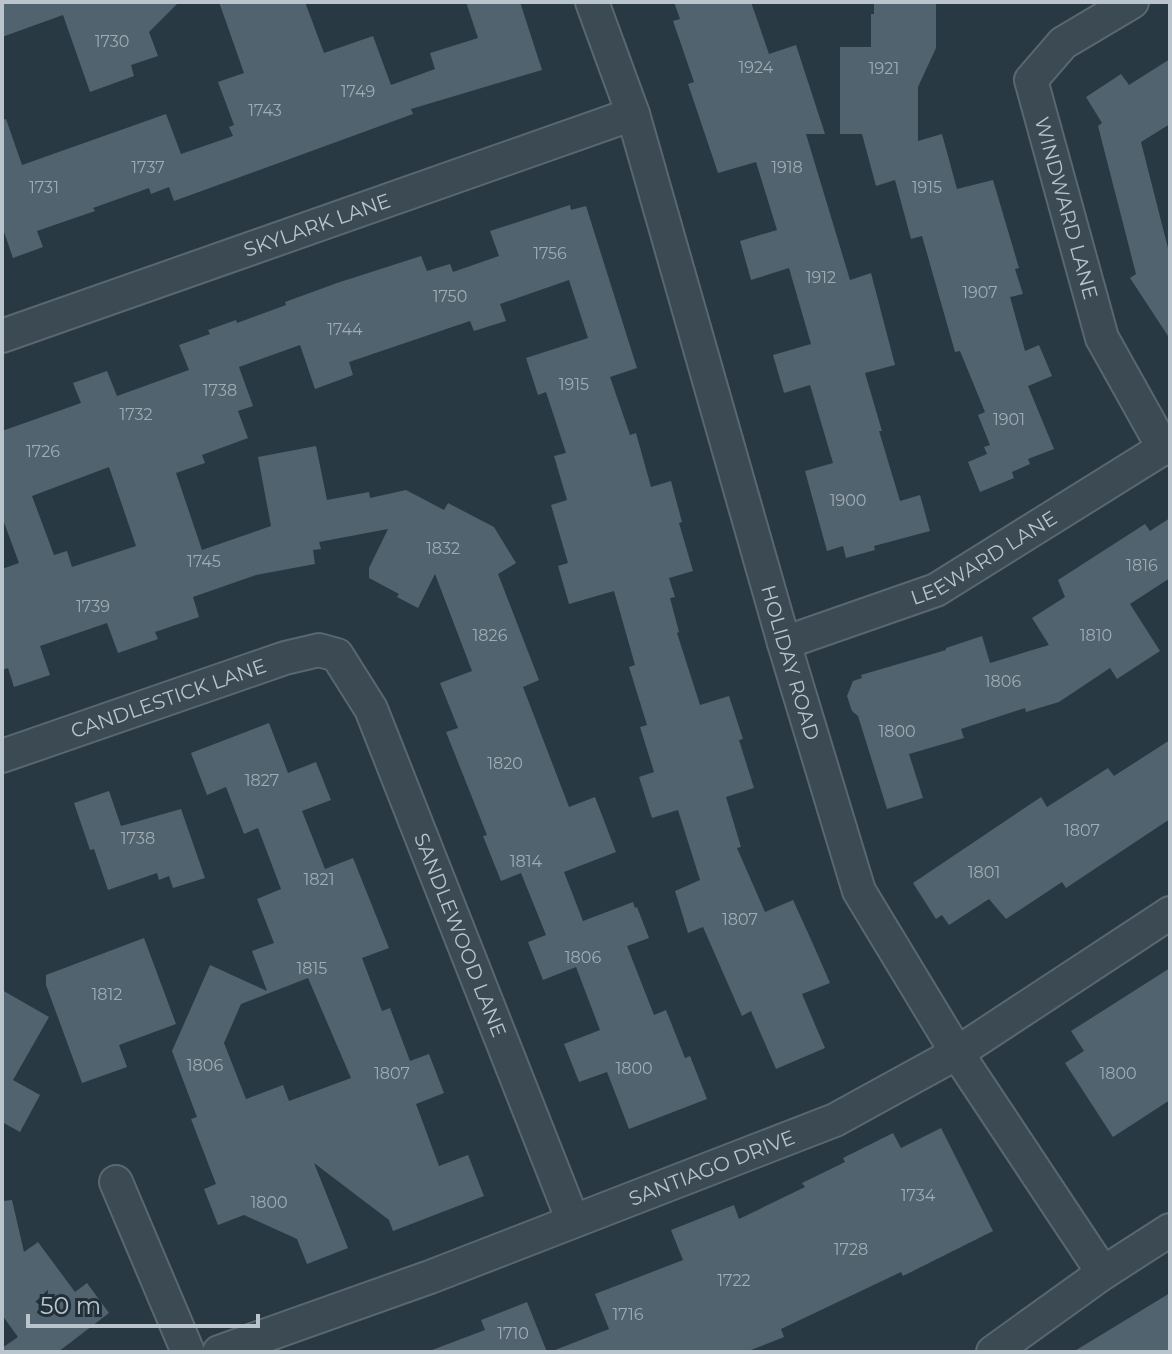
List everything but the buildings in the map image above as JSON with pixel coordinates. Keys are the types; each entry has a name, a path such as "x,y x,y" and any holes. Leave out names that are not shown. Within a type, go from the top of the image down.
{"street":[{"name":"HOLIDAY ROAD","path":"592,2 633,114 784,643 859,891 957,1053 1103,1273"},
{"name":"WINDWARD LANE","path":"1132,2 1063,43 1031,80 1102,338 1167,446"},
{"name":"SKYLARK LANE","path":"2,336 633,114"},
{"name":"LEEWARD LANE","path":"784,643 936,590 1167,446"},
{"name":"CANDLESTICK LANE","path":"2,756 285,658 319,650 337,655"},
{"name":"SANDLEWOOD LANE","path":"337,655 371,709 573,1221"},
{"name":"SANTIAGO DRIVE","path":"219,1352 430,1277 835,1120 957,1053 1170,913"},
{"path":"116,1182 188,1352"},
{"path":"993,1352 1103,1273 1170,1230"}]}
